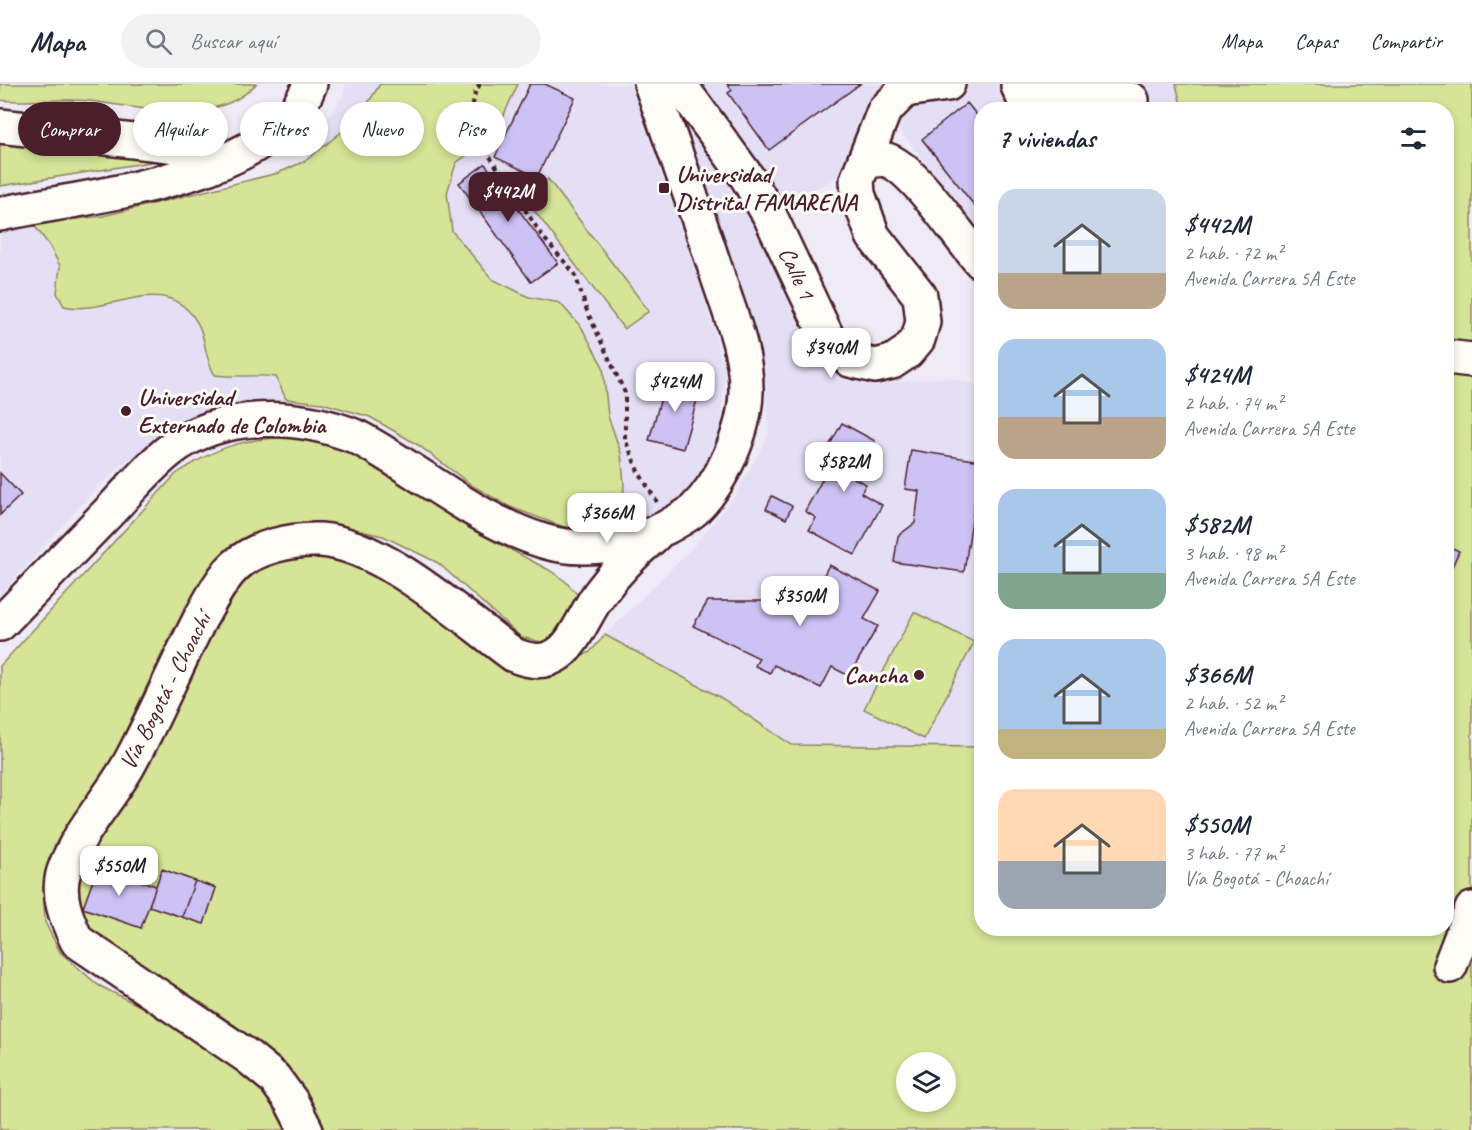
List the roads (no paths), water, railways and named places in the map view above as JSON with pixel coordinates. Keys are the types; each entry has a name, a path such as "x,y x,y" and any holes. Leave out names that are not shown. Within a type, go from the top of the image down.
{"main road":[{"path":"0,214 159,182 209,167 252,149 272,134 305,96 310,84"},
{"path":"651,84 656,84"},
{"name":"Vía Bogotá - Choachí","path":"306,1130 291,1101 274,1078 247,1056 77,941 65,916 62,897 63,873 74,850 128,766 210,601 234,566 249,555 274,546 295,542 319,540 344,544 378,558 523,659 546,659 556,656 570,645 598,595 624,563 667,527 693,510 716,480 738,434 746,391 740,344 693,199 651,84"},
{"name":"Calle 1","path":"665,84 684,92 747,177 770,216 830,343 850,360 875,366 892,362 913,346 921,330 924,313 916,288 881,249 867,222 858,194 858,180 884,111 904,87"},
{"path":"904,87 948,84"},
{"path":"1017,93 1132,100"},
{"path":"0,126 169,146 204,157 209,167"},
{"path":"864,163 887,160 911,177 974,254"},
{"path":"1454,358 1472,360"},
{"path":"0,624 170,451 208,431 251,421 294,420 336,429 357,437 483,515 523,534 559,545 603,546 623,543 667,527"},
{"path":"559,545 587,569 598,595"},
{"path":"1450,966 1472,909"}],"place":[{"name":"Universidad Distrital FAMARENA","path":"664,188"},
{"name":"Universidad Externado de Colombia","path":"126,411"},
{"name":"Cancha","path":"919,675"}]}
